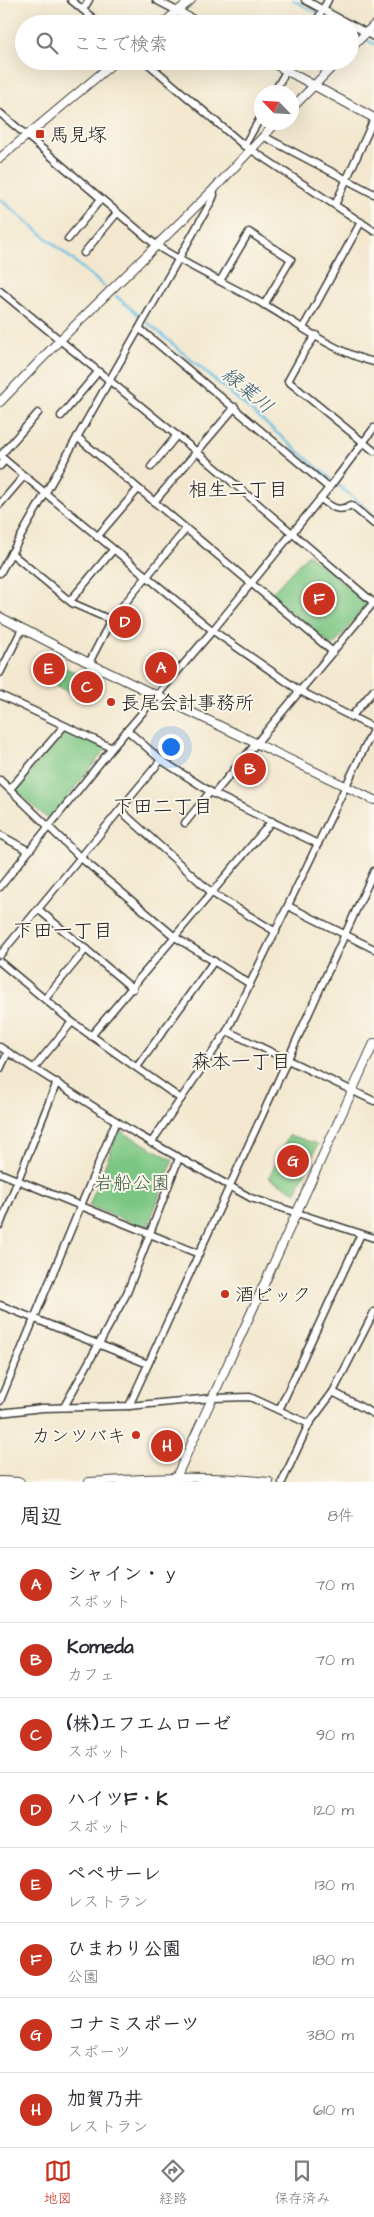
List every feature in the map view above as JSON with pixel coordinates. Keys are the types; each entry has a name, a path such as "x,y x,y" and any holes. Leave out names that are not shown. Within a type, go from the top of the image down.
{"street":[{"path":"71,0 89,15"},
{"path":"83,10 89,0"},
{"path":"156,0 184,15"},
{"path":"172,15 191,0"},
{"path":"305,0 318,15"},
{"path":"320,15 328,0"},
{"path":"366,36 374,25"},
{"path":"0,158 105,70"},
{"path":"156,70 247,148 374,231"},
{"path":"278,85 286,70 374,118 335,206"},
{"path":"299,101 329,70"},
{"path":"0,113 117,213 157,246 178,260 220,281 361,359 374,362"},
{"path":"247,148 255,130"},
{"path":"0,402 60,340 213,190 247,148 269,130"},
{"path":"263,136 374,194"},
{"path":"0,573 212,200 213,190"},
{"path":"68,239 101,199"},
{"path":"84,253 117,213"},
{"path":"303,328 361,222"},
{"path":"220,281 249,232 291,259 264,305"},
{"path":"0,291 198,452 374,603 257,743 185,823"},
{"path":"140,329 330,488"},
{"path":"316,335 304,352 288,382 374,451"},
{"path":"61,416 98,372"},
{"path":"154,502 235,407"},
{"path":"0,466 2,457 38,414"},
{"path":"0,887 112,748 330,488 374,428"},
{"path":"151,466 177,435"},
{"path":"77,437 333,652"},
{"path":"2,457 212,630 300,691 374,728 227,1031 152,1143"},
{"path":"0,504 24,476"},
{"path":"97,537 138,489"},
{"path":"321,499 336,509 343,510 351,505 374,524"},
{"path":"89,663 111,620 186,529"},
{"path":"70,601 113,550"},
{"path":"11,552 70,601 111,620"},
{"path":"0,618 89,663 374,800"},
{"path":"0,673 22,629"},
{"path":"351,717 374,690"},
{"path":"0,696 112,748"},
{"path":"10,790 64,726"},
{"path":"127,730 160,760 212,793 318,844"},
{"path":"0,954 160,760"},
{"path":"0,780 81,858 175,937 250,984"},
{"path":"120,810 212,893 276,932"},
{"path":"91,1036 272,821"},
{"path":"0,835 29,852"},
{"path":"129,1406 374,871"},
{"path":"288,906 374,949"},
{"path":"38,909 132,989"},
{"path":"44,999 86,950"},
{"path":"0,962 72,1022 181,1099"},
{"path":"137,1067 214,962"},
{"path":"34,1068 72,1022"},
{"path":"227,1031 374,1102"},
{"path":"175,1480 374,1043"},
{"path":"0,1047 152,1143 251,1198 374,1238"},
{"path":"0,1069 8,1052"},
{"path":"0,1225 57,1082"},
{"path":"0,1402 116,1121"},
{"path":"64,1407 127,1293 179,1158"},
{"path":"0,1173 199,1254"},
{"path":"279,1410 361,1234"},
{"path":"0,1305 148,1364"},
{"path":"282,1482 309,1424 333,1392 374,1312"},
{"path":"333,1392 374,1414"},
{"path":"0,1413 64,1407 129,1406 212,1398 250,1397 309,1424"},
{"path":"89,1482 242,1479 268,1482"},
{"path":"0,1481 20,1482"}],"green space":[{"path":"308,554 368,603 333,646 270,595"},
{"path":"63,667 84,676 76,695 55,686"},
{"path":"66,730 104,747 105,750 49,820 15,790"},
{"name":"岩船公園","path":"119,1130 173,1160 147,1229 89,1206"},
{"path":"289,1135 318,1144 296,1192 269,1178"}],"waterway":[{"path":"293,0 320,15"},
{"path":"359,36 374,44"},
{"name":"縁葉川","path":"0,199 105,287"},
{"name":"縁葉川","path":"116,296 141,317"},
{"name":"縁葉川","path":"147,322 331,479"},
{"name":"縁葉川","path":"338,485 374,515"}],"place":[{"name":"馬見塚","path":"40,134"},
{"name":"ひまわり公園","path":"319,599"},
{"name":"ハイツF・K","path":"125,622"},
{"name":"シャイン・ｙ","path":"161,668"},
{"name":"ぺぺサーレ","path":"49,669"},
{"name":"(株)エフエムローゼ","path":"87,687"},
{"name":"長尾会計事務所","path":"111,702"},
{"name":"Komeda","path":"250,769"},
{"name":"コナミスポーツ","path":"293,1161"},
{"name":"酒ビック","path":"225,1294"},
{"name":"カンツバキ","path":"136,1435"},
{"name":"加賀乃井","path":"167,1446"}],"district":[{"name":"相生二丁目","path":"238,489"},
{"name":"下田二丁目","path":"163,806"},
{"name":"下田一丁目","path":"63,930"},
{"name":"森本一丁目","path":"241,1061"}]}
